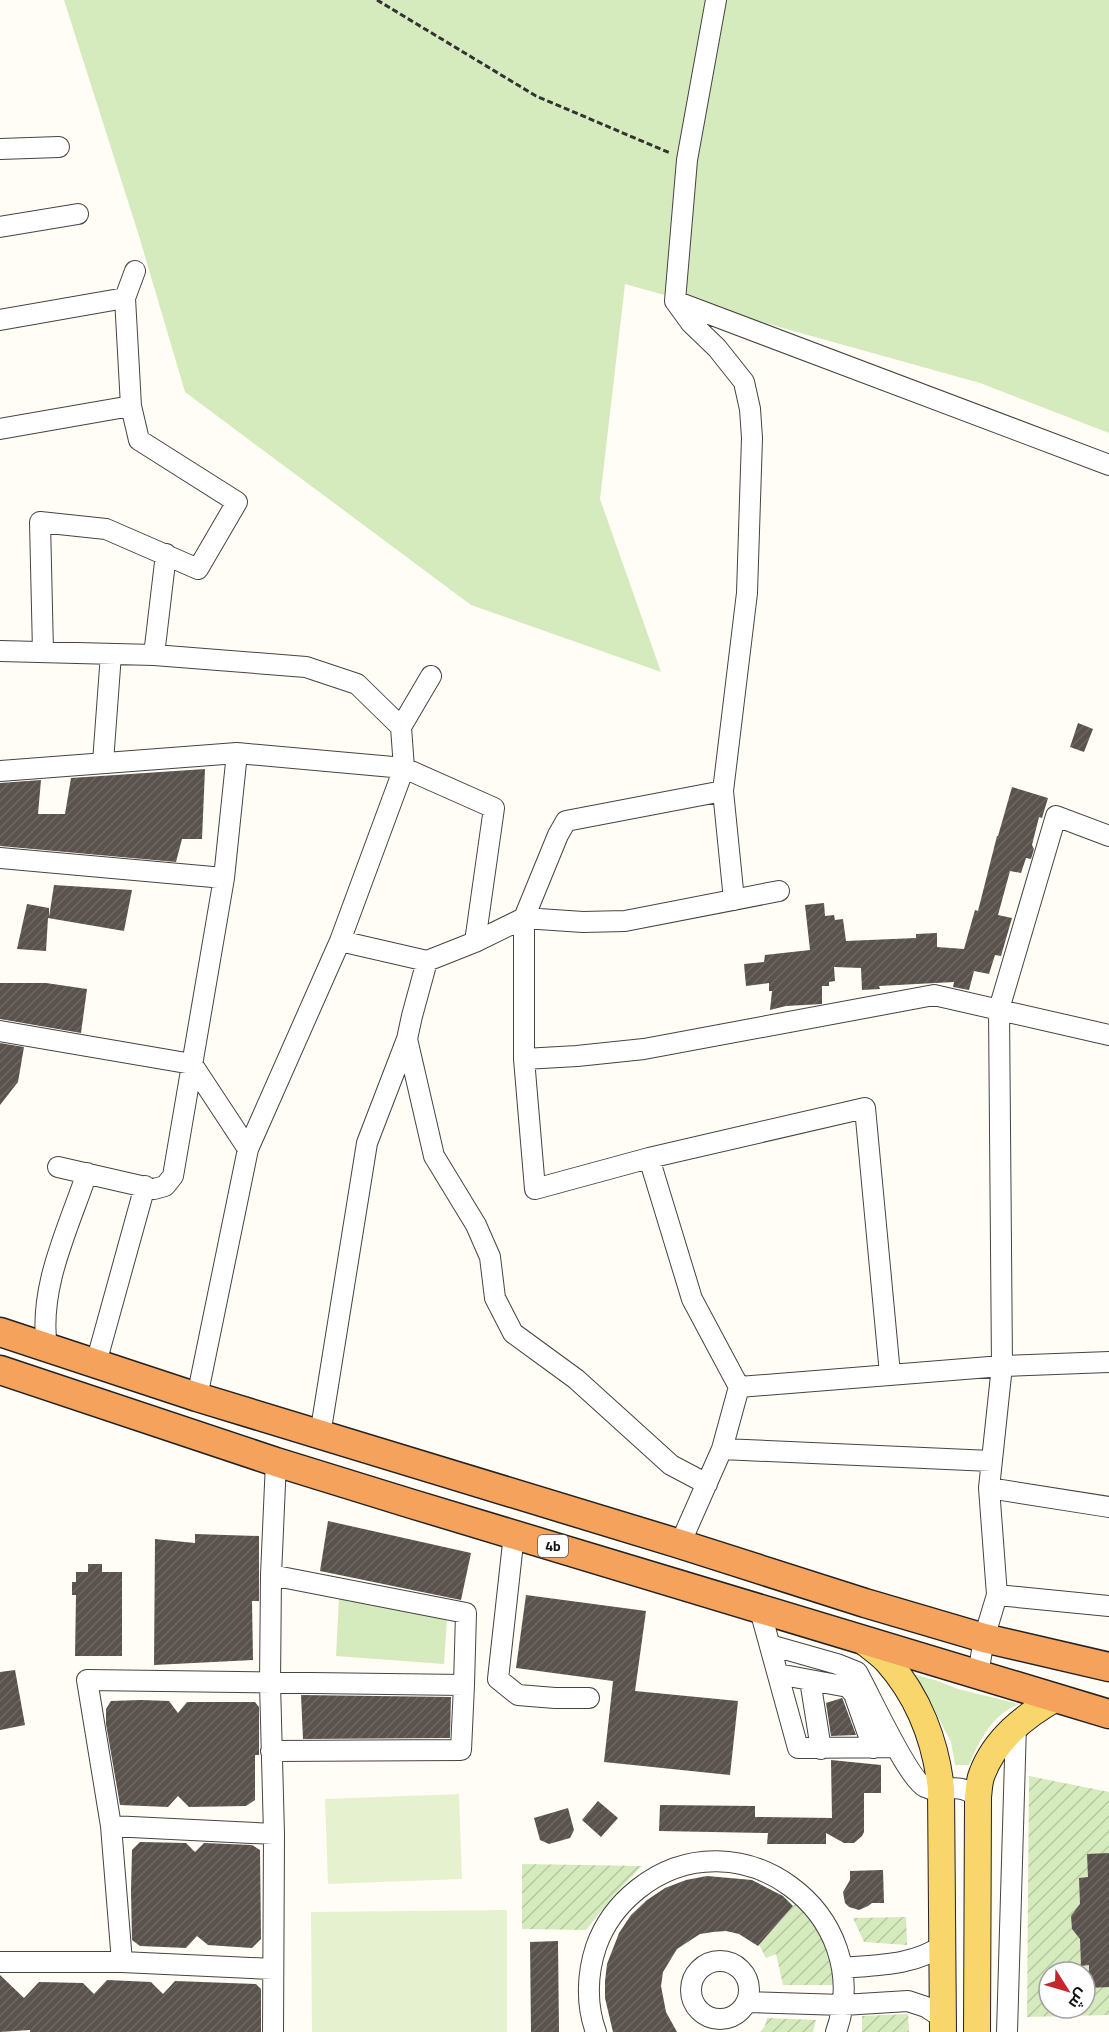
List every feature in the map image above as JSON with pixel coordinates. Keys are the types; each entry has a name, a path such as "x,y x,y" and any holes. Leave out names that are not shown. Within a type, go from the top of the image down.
{"highway":[{"path":"0,1332 197,1397 680,1544 865,1603 984,1638 1109,1667"},
{"name":"4b","path":"0,1370 276,1462 1109,1714"}],"main road":[{"path":"862,1640 886,1660 906,1686 930,1733 936,1751 941,1789 943,2025"},
{"path":"977,2032 978,1797 981,1775 991,1756 1016,1725 1032,1712 1056,1698"}],"street":[{"path":"716,0 687,160 675,301 691,323 717,348 744,382 750,409 752,438 747,593 723,791 734,900"},
{"path":"0,149 59,147"},
{"path":"0,227 78,214"},
{"path":"43,652 40,522 106,529 198,569 237,502 139,440 131,406 125,298 135,271"},
{"path":"0,320 125,298"},
{"path":"675,301 1109,465"},
{"path":"0,429 131,406"},
{"path":"154,655 166,554"},
{"path":"0,651 154,655 306,667 357,684 401,727"},
{"path":"104,762 111,654"},
{"path":"197,1397 230,1227 248,1149 340,940 404,768 401,727 431,676"},
{"path":"58,1167 154,1189 165,1186 173,1176 224,878 237,753"},
{"path":"0,771 237,753 404,768 494,808 475,942"},
{"path":"723,791 566,821 558,835 524,918 524,1059 535,1190 649,1158 865,1108 890,1374"},
{"path":"978,1675 984,1638 997,1594 990,1488 1002,1366 999,1009 1056,816 1109,836"},
{"path":"0,858 224,878"},
{"path":"340,940 428,961 475,942 524,918 583,922 625,921 779,891"},
{"path":"320,1435 367,1143 407,1039 428,961"},
{"path":"524,1059 644,1049 934,995 1109,1035"},
{"path":"0,1031 192,1064 248,1149"},
{"path":"407,1039 434,1156 476,1225 490,1257 495,1298 513,1333 576,1379 671,1465 707,1484"},
{"path":"649,1158 692,1299 739,1387 722,1449 680,1544"},
{"path":"47,1348 44,1326 48,1289 87,1173"},
{"path":"96,1363 145,1186"},
{"path":"739,1387 1002,1366 1109,1362"},
{"path":"722,1449 991,1461"},
{"path":"273,2032 274,1834 270,1683 271,1575 276,1462"},
{"path":"990,1488 1109,1507"},
{"path":"514,1534 498,1679 518,1695 589,1698"},
{"path":"271,1575 466,1613 461,1750 271,1751"},
{"path":"997,1594 1109,1606"},
{"path":"760,1610 798,1748 896,1748"},
{"path":"770,1645 857,1672 896,1748 918,1782 929,1789 962,1788 978,1797"},
{"path":"778,1674 848,1687 854,1694 873,1748"},
{"path":"122,1962 111,1826 87,1680 464,1685"},
{"path":"810,1680 821,1749"},
{"path":"1007,2032 1016,1725"},
{"path":"111,1826 274,1834"},
{"path":"596,2032 590,2010 590,1973 599,1938 608,1922 631,1894 653,1878 678,1867 696,1863 732,1862 767,1872 783,1880 811,1903 822,1918 838,1950 842,1968 843,2005 836,2032"},
{"path":"842,1968 905,1962 926,1956 943,1945"},
{"path":"0,1962 122,1962 273,1969"},
{"path":"747,2002 843,2005 908,2001 926,2007 943,2025"}],"path":[{"path":"377,0 536,96 687,160"}],"green space":[{"path":"64,0 1109,0 1109,433 980,383 625,284 600,499 661,672 471,605 185,392 139,236"},
{"path":"339,1598 447,1617 444,1664 336,1656"},
{"path":"913,1674 958,1689 1019,1704 994,1721 969,1765 955,1765 951,1742"},
{"path":"1029,1776 1109,1792 1109,2015 1097,2015 1097,1960 1037,1960 1037,2017 1027,2017"},
{"path":"459,1794 462,1879 328,1884 325,1799"},
{"path":"522,1864 642,1866 614,1895 586,1930 522,1929"},
{"path":"795,1904 810,1917 824,1935 836,1985 783,1985 776,1954 766,1958 759,1945"},
{"path":"507,1910 507,2032 312,2032 311,1912"},
{"path":"906,1917 907,1945 864,1942 853,1918"},
{"path":"908,2014 909,2032 862,2032 862,2016"},
{"path":"767,2018 816,2020 813,2032 760,2032"}],"building":[{"path":"1078,723 1093,729 1084,752 1070,747"},
{"path":"205,769 202,839 182,839 176,862 0,846 0,783 41,780 38,814 65,814 71,778"},
{"path":"1012,787 1048,798 1042,818 1039,817 1031,859 1026,858 1021,873 1010,871 998,915 1012,918 1001,956 995,955 989,974 974,971 969,990 953,987 954,982 879,986 880,989 862,990 861,968 834,967 835,981 829,982 829,986 822,986 822,1004 786,1006 770,1010 772,991 769,991 769,983 746,986 744,964 764,962 765,955 810,950 805,905 824,903 825,916 834,915 835,920 843,919 846,941 916,938 916,934 937,933 937,947 964,949 975,910 978,911"},
{"path":"54,885 132,890 124,931 48,918 46,951 17,949 27,904 49,908 49,917"},
{"path":"0,983 46,983 87,989 81,1033 0,1019"},
{"path":"0,1043 24,1047 18,1082 0,1105"},
{"path":"328,1521 471,1553 461,1600 320,1571"},
{"path":"195,1534 259,1536 259,1601 252,1601 253,1660 154,1665 155,1539 195,1543"},
{"path":"88,1564 102,1564 102,1572 122,1572 122,1656 75,1656 76,1595 72,1595 72,1582 76,1582 76,1572 88,1572"},
{"path":"526,1595 646,1611 635,1691 738,1701 730,1775 604,1762 613,1681 516,1668"},
{"path":"15,1670 25,1725 0,1730 0,1672"},
{"path":"301,1695 451,1697 450,1738 303,1739"},
{"path":"842,1698 856,1735 831,1736 826,1703"},
{"path":"111,1701 169,1701 178,1713 187,1702 255,1702 259,1707 259,1755 255,1755 255,1800 246,1806 189,1807 178,1796 168,1807 120,1805 106,1724 106,1709"},
{"path":"831,1760 881,1765 881,1793 864,1793 864,1832 854,1843 844,1843 826,1833 826,1844 767,1844 768,1833 659,1831 660,1805 755,1806 755,1817 832,1818"},
{"path":"598,1801 618,1818 601,1837 582,1820"},
{"path":"568,1808 574,1830 570,1838 549,1844 540,1840 534,1818"},
{"path":"140,1842 186,1843 195,1852 204,1843 252,1845 260,1850 261,1939 252,1948 208,1945 197,1936 186,1948 140,1946 132,1940 132,1850"},
{"path":"1109,1853 1109,1987 1097,1988 1097,1960 1081,1960 1080,1939 1072,1929 1071,1916 1080,1904 1079,1878 1088,1877 1087,1854"},
{"path":"883,1870 884,1903 872,1903 859,1910 845,1903 843,1892 850,1880 850,1871"},
{"path":"707,1876 752,1880 783,1896 793,1906 758,1946 739,1934 726,1931 700,1934 677,1949 663,1972 661,1986 666,2012 677,2032 613,2032 605,1998 605,1981 607,1964 619,1933 631,1915 665,1888 686,1880"},
{"path":"558,1941 559,2032 531,2032 530,1942"},
{"path":"0,1975 24,1998 39,1982 83,1983 94,1994 107,1980 151,1982 163,1994 175,1981 256,1984 261,1989 261,2032 30,2032 30,2030 0,2032"}]}
